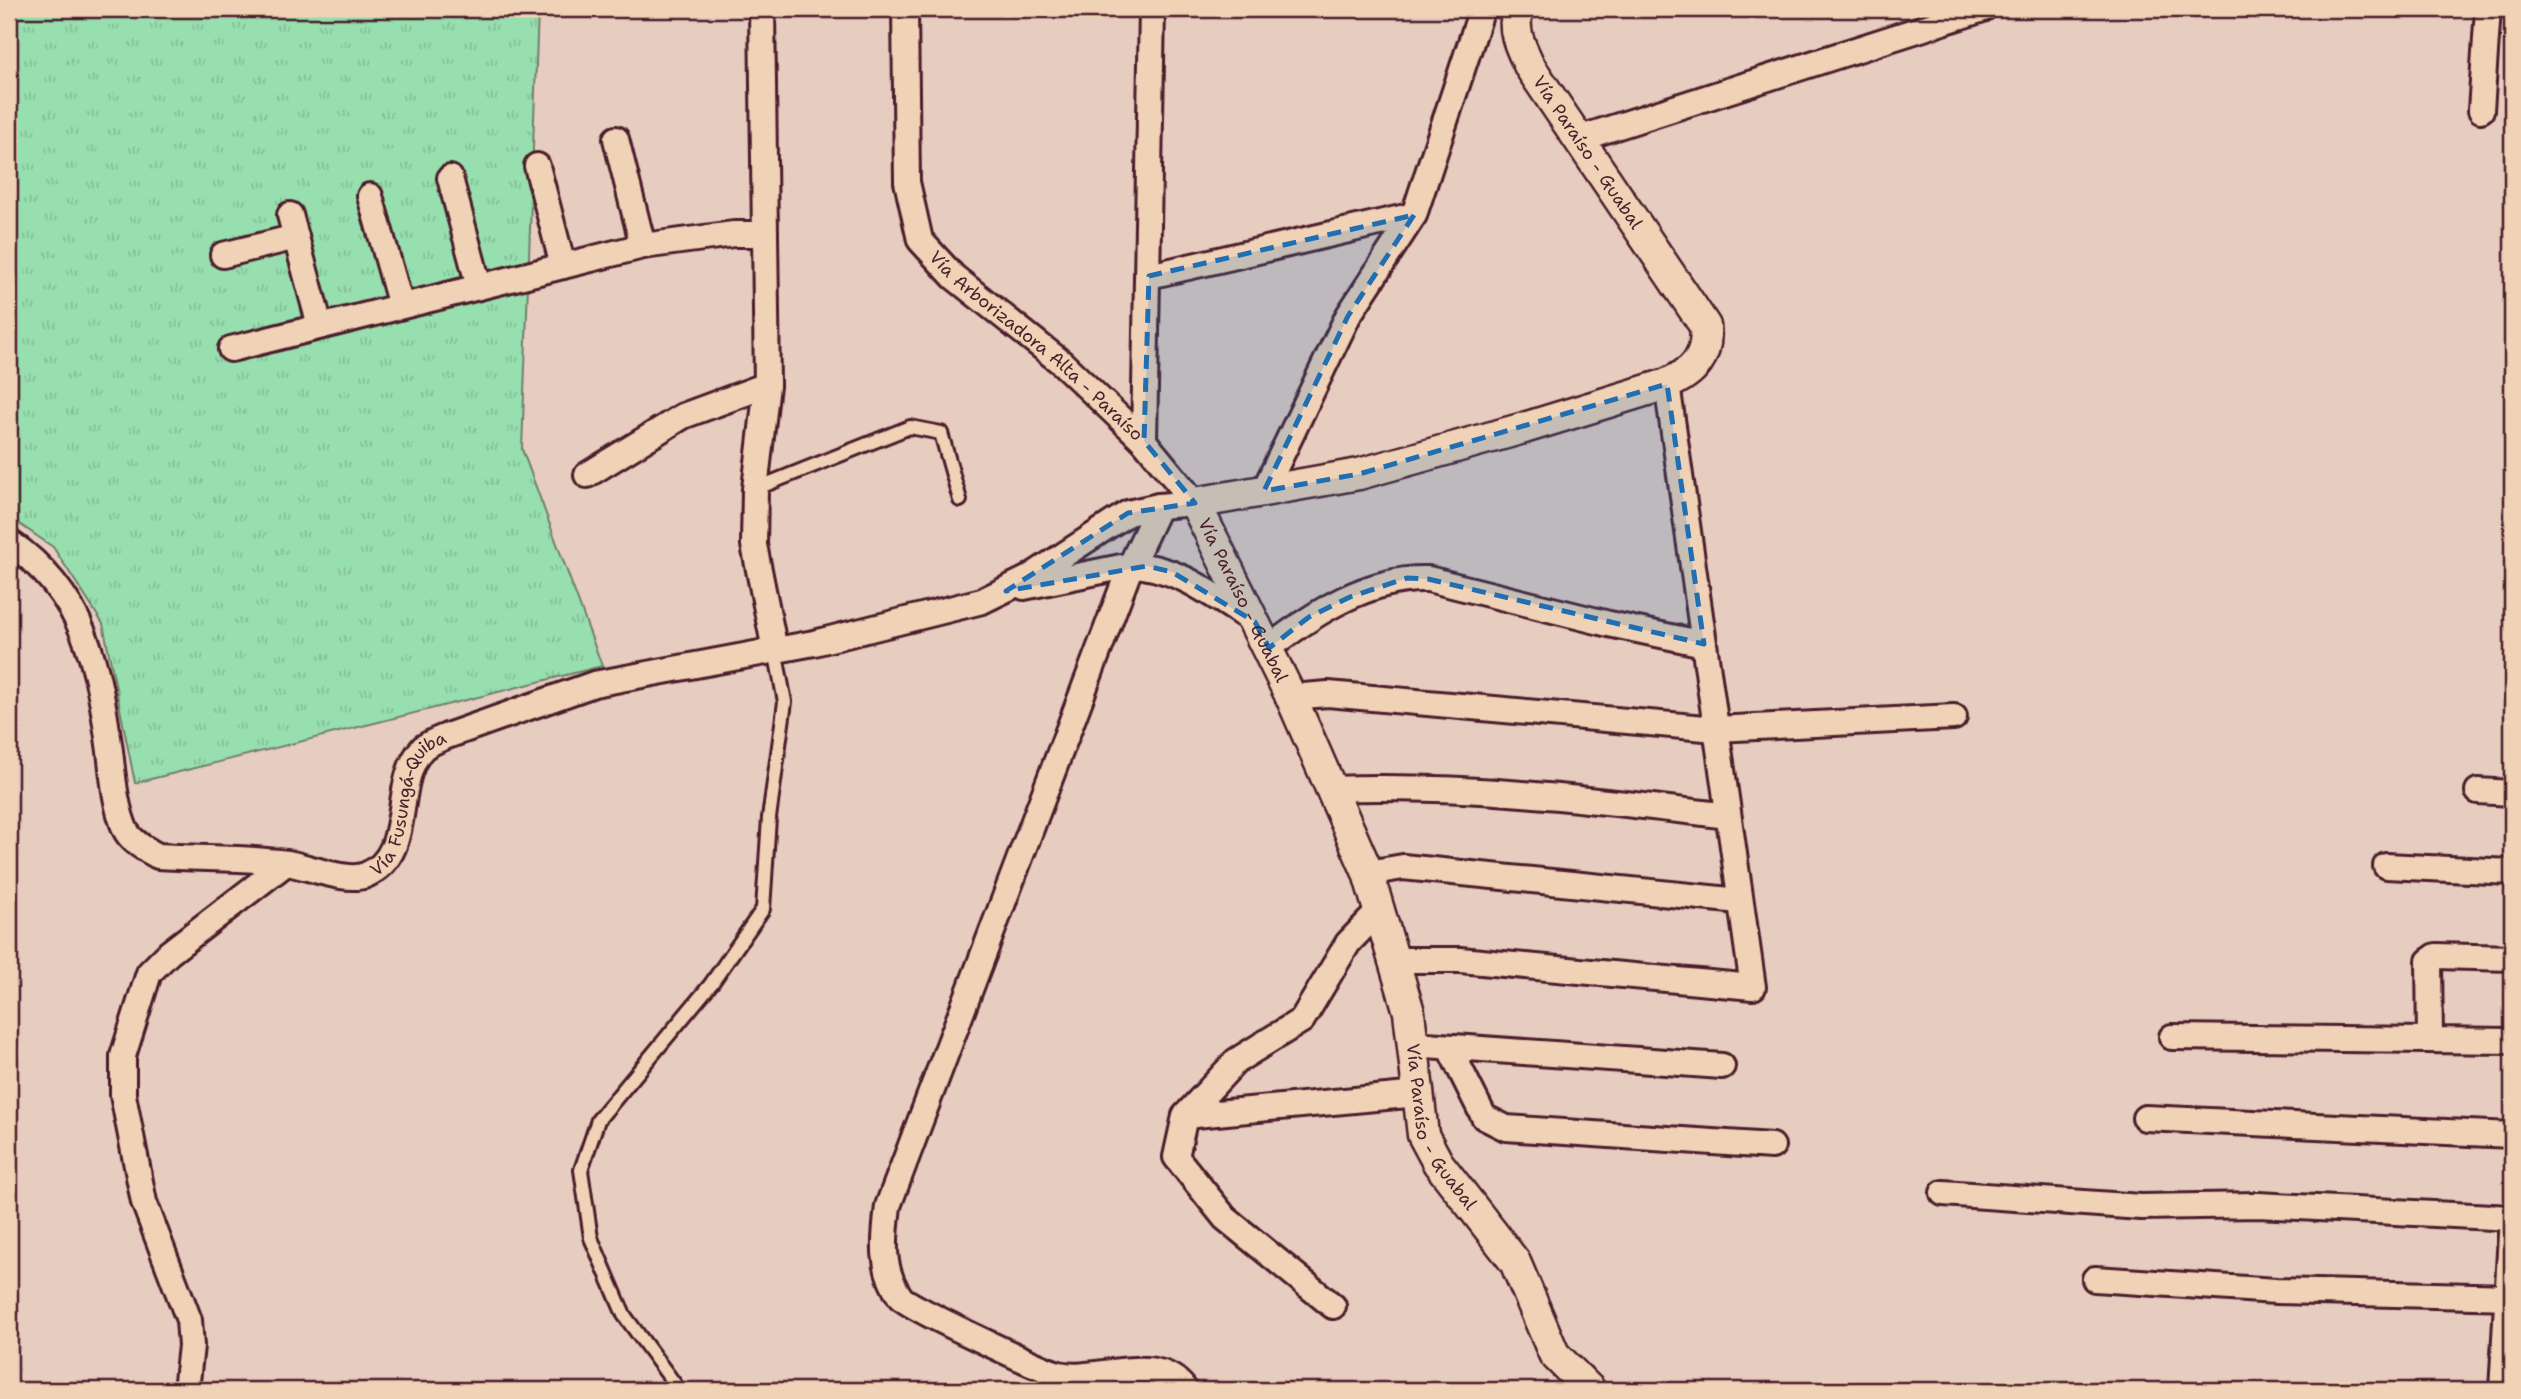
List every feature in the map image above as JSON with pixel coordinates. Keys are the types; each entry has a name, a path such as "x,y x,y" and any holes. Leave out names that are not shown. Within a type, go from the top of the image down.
{"street":[{"path":"762,9 767,385 755,489 754,545 775,650"},
{"name":"Vía Arborizadora Alta - Paraíso","path":"905,9 907,182 920,240 954,277 1062,363 1144,442 1195,503"},
{"path":"1144,442 1152,9"},
{"path":"1264,491 1348,316 1414,215 1482,9"},
{"name":"Vía Paraíso - Guabal","path":"1518,9 1518,43 1530,67 1705,326 1707,342 1700,361 1685,376 1667,384 1524,428 1359,474 1195,503 1269,648 1368,873 1409,1012 1423,1135 1438,1163 1516,1262 1554,1354 1590,1390"},
{"path":"1578,139 1983,9"},
{"path":"2481,110 2488,9"},
{"path":"616,139 643,246"},
{"path":"537,166 563,266"},
{"path":"450,178 479,287"},
{"path":"370,196 401,306"},
{"path":"1149,276 1414,215"},
{"path":"223,255 293,226 320,326"},
{"path":"231,349 643,246 734,234 765,234"},
{"path":"1394,960 1461,960 1753,987 1667,384"},
{"path":"587,475 683,415 767,385"},
{"path":"1006,591 1128,513 1159,506 1195,503"},
{"path":"1159,506 1131,565 888,1206 883,1248 888,1277 902,1301 1026,1361 1059,1374 1087,1376 1147,1370 1163,1373 1185,1390"},
{"name":"Vía Fusungá-Quiba","path":"9,542 33,559 63,594 82,627 95,658 116,791 126,832 141,846 158,856 286,863 338,876 365,876 387,859 397,837 408,773 424,747 447,736 594,684 775,650 969,604 1006,591"},
{"path":"1006,591 1131,565 1171,572 1255,622"},
{"path":"1269,648 1309,617 1350,597 1407,578 1428,579 1609,624 1704,644"},
{"path":"1291,696 1328,694 1716,729 1954,717"},
{"path":"1331,789 1403,786 1529,792 1728,816"},
{"path":"2478,792 2512,793"},
{"path":"186,1390 191,1346 189,1320 144,1202 123,1095 123,1056 138,1001 149,973 169,953 286,863"},
{"path":"2386,866 2512,872"},
{"path":"1368,873 1404,867 1740,901"},
{"path":"1333,1306 1225,1218 1176,1157 1185,1116 1236,1061 1302,1020 1348,943 1379,911"},
{"path":"2430,1038 2429,961 2436,956 2512,958"},
{"path":"2172,1037 2512,1041"},
{"path":"1412,1044 1722,1066"},
{"path":"1449,1047 1484,1117 1506,1128 1772,1146"},
{"path":"1185,1116 1418,1094"},
{"path":"2145,1118 2512,1135"},
{"path":"1943,1193 2141,1207 2258,1205 2512,1218 2510,1297 2501,1390"},
{"path":"2095,1279 2276,1291 2510,1297"}],"lane":[{"path":"755,489 909,427 941,433 960,500"},
{"path":"679,1390 624,1315 591,1238 580,1170 598,1119 711,984 763,909 769,818 785,702 775,650"}],"highlighted area":[{"path":"1414,215 1348,316 1264,491 1359,474 1667,384 1704,644 1428,579 1407,578 1350,597 1309,617 1269,648 1255,622 1172,572 1147,566 1006,591 1128,513 1195,503 1144,441 1149,276"}],"green space":[{"path":"9,9 538,9 522,449 602,666 135,783 103,624 53,547 9,517"}]}
